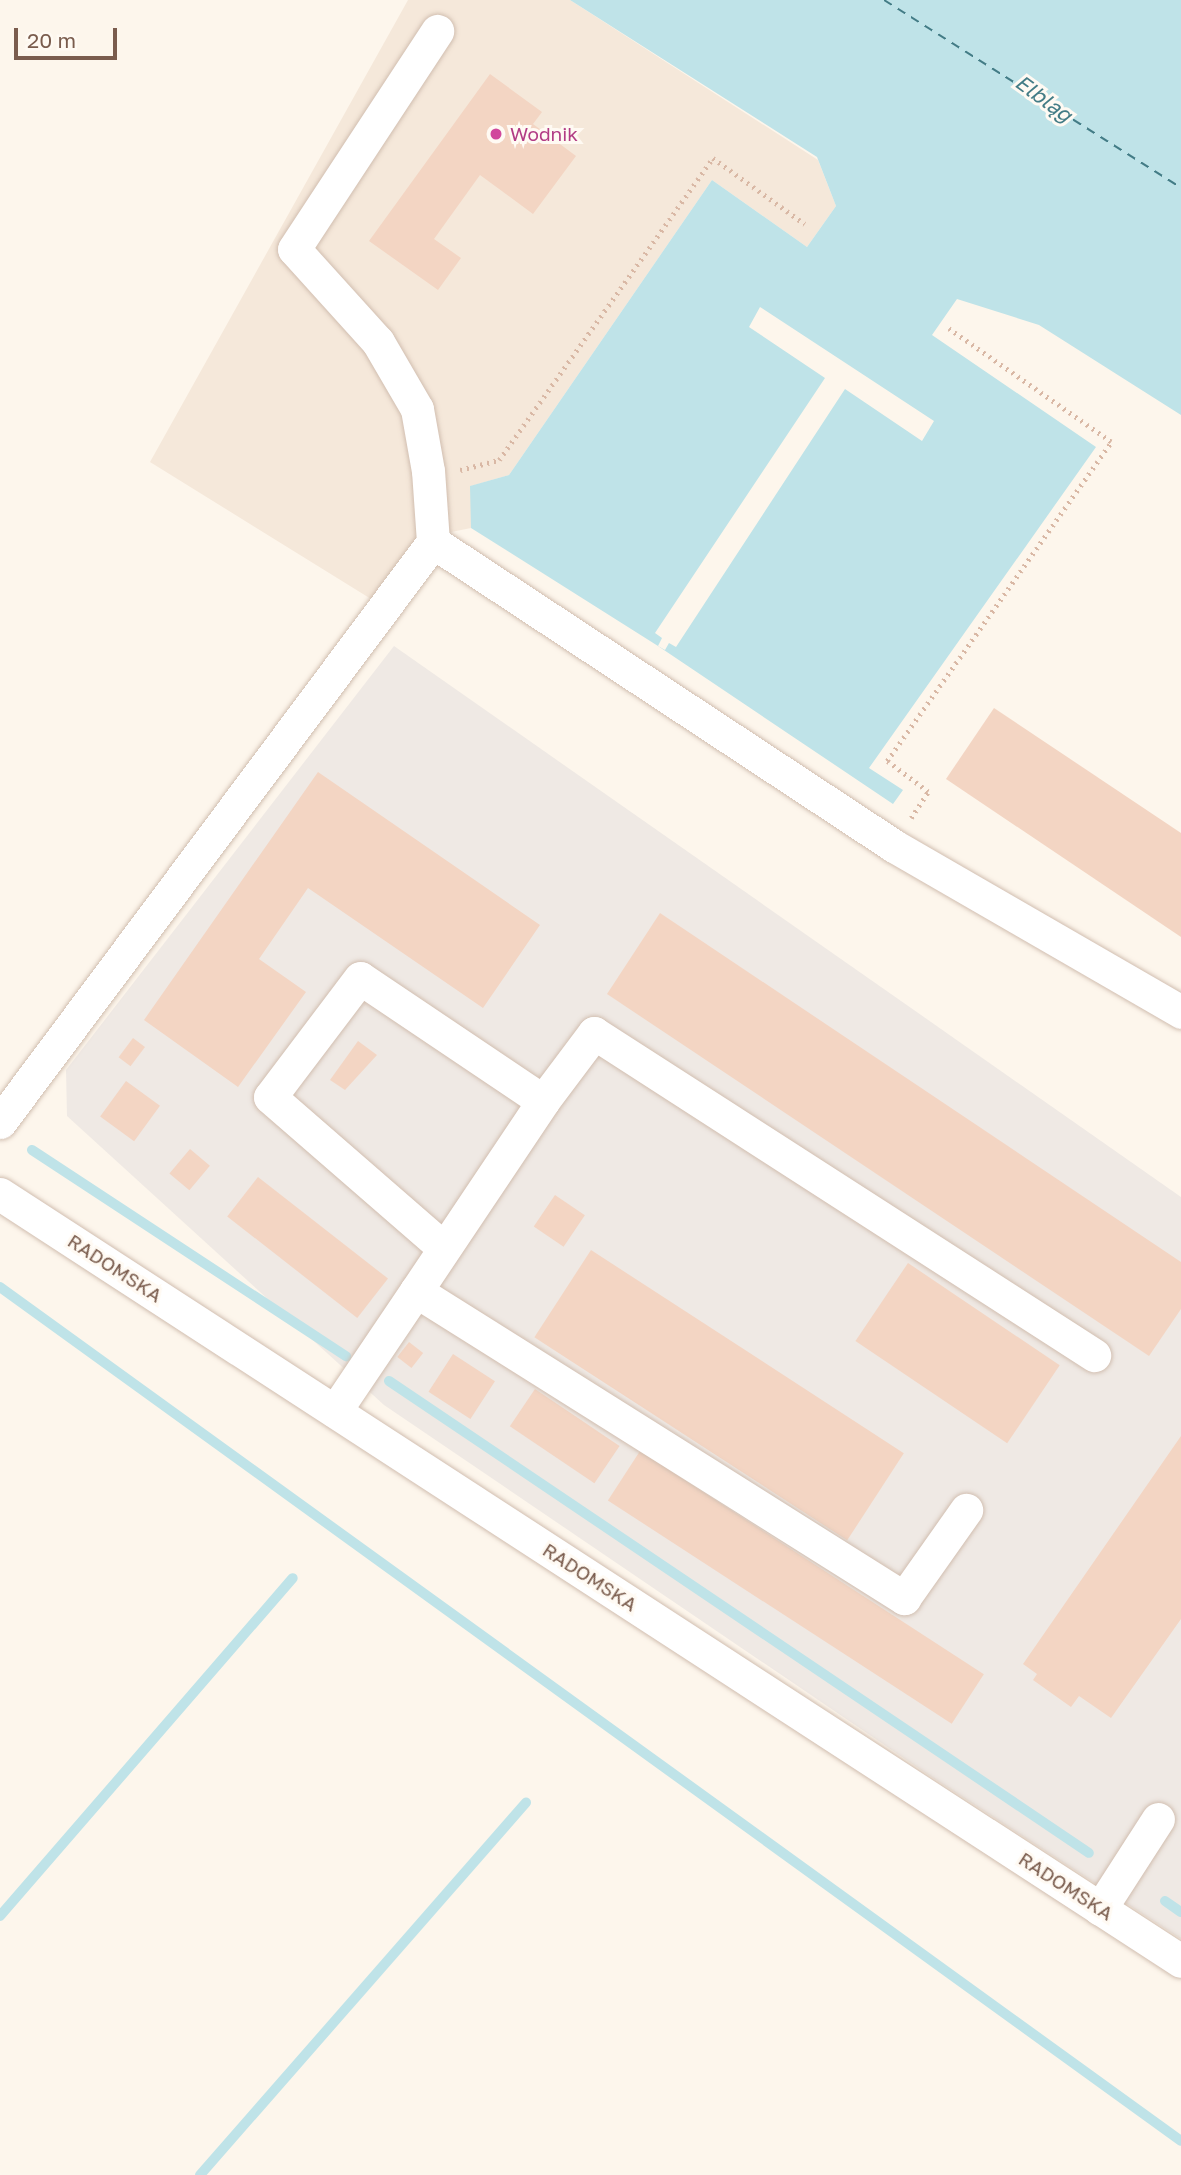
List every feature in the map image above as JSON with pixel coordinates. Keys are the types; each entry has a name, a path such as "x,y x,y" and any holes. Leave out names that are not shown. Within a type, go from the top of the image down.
{"street":[{"path":"0,1122 433,542 428,478 417,409 397,368 294,249 437,31"},
{"path":"433,542 894,846 1181,1012"},
{"path":"444,1248 270,1097 360,978 543,1101"},
{"path":"335,1411 543,1101 594,1033 1094,1354"},
{"name":"RADOMSKA","path":"0,1194 1181,1961"},
{"path":"416,1290 904,1598 966,1510"},
{"path":"1100,1909 1158,1819"}],"path":[{"path":"428,478 499,460 713,158 805,224"},
{"path":"894,846 928,792 887,761 1111,442 949,329"}],"shaded area":[{"path":"408,0 570,0 818,160 836,206 807,247 712,180 509,475 471,486 471,528 421,538 384,607 150,462"},
{"path":"394,646 1181,1197 1181,1939 933,1778 384,1405 67,1116 66,1070"}],"water":[{"name":"Elbląg","path":"570,0 1181,0 1181,415 1039,325 957,299 932,335 1096,447 869,768 903,790 893,804 658,646 471,528 470,486 509,475 712,180 807,247 836,206 817,157"}],"pier":[{"path":"760,307 934,421 922,441 845,389 676,647 669,643 665,650 658,646 662,638 655,633 825,378 749,327"}],"building":[{"path":"490,74 542,112 533,124 576,156 533,214 480,175 434,239 461,258 438,290 369,241"},
{"path":"994,708 1181,833 1181,937 946,779"},
{"path":"318,772 540,925 483,1008 308,888 259,959 306,992 238,1087 144,1020"},
{"path":"660,913 1181,1262 1181,1309 1149,1356 607,994"},
{"path":"133,1038 145,1047 131,1066 119,1057"},
{"path":"358,1041 377,1055 345,1090 330,1080"},
{"path":"126,1081 160,1106 134,1141 100,1117"},
{"path":"190,1149 210,1166 189,1190 169,1174"},
{"path":"258,1177 388,1279 357,1318 227,1216"},
{"path":"555,1195 585,1215 564,1247 534,1227"},
{"path":"591,1250 904,1453 847,1540 534,1337"},
{"path":"908,1263 1060,1365 1007,1443 855,1341"},
{"path":"409,1342 423,1353 411,1368 397,1357"},
{"path":"453,1354 495,1381 470,1419 428,1392"},
{"path":"535,1389 620,1446 594,1483 510,1426"},
{"path":"1181,1436 1181,1619 1111,1718 1079,1696 1071,1707 1033,1680 1037,1674 1023,1664"},
{"path":"640,1451 984,1674 952,1724 608,1500"}],"waterway":[{"path":"32,1150 346,1356"},
{"path":"0,1287 1181,2141"},
{"path":"389,1381 1089,1853"},
{"path":"0,1916 293,1578"},
{"path":"200,2175 526,1803"},
{"path":"1165,1901 1181,1912"}],"ferry route":[{"path":"884,0 1181,188"}],"place":[{"name":"Wodnik","path":"496,134"}]}
